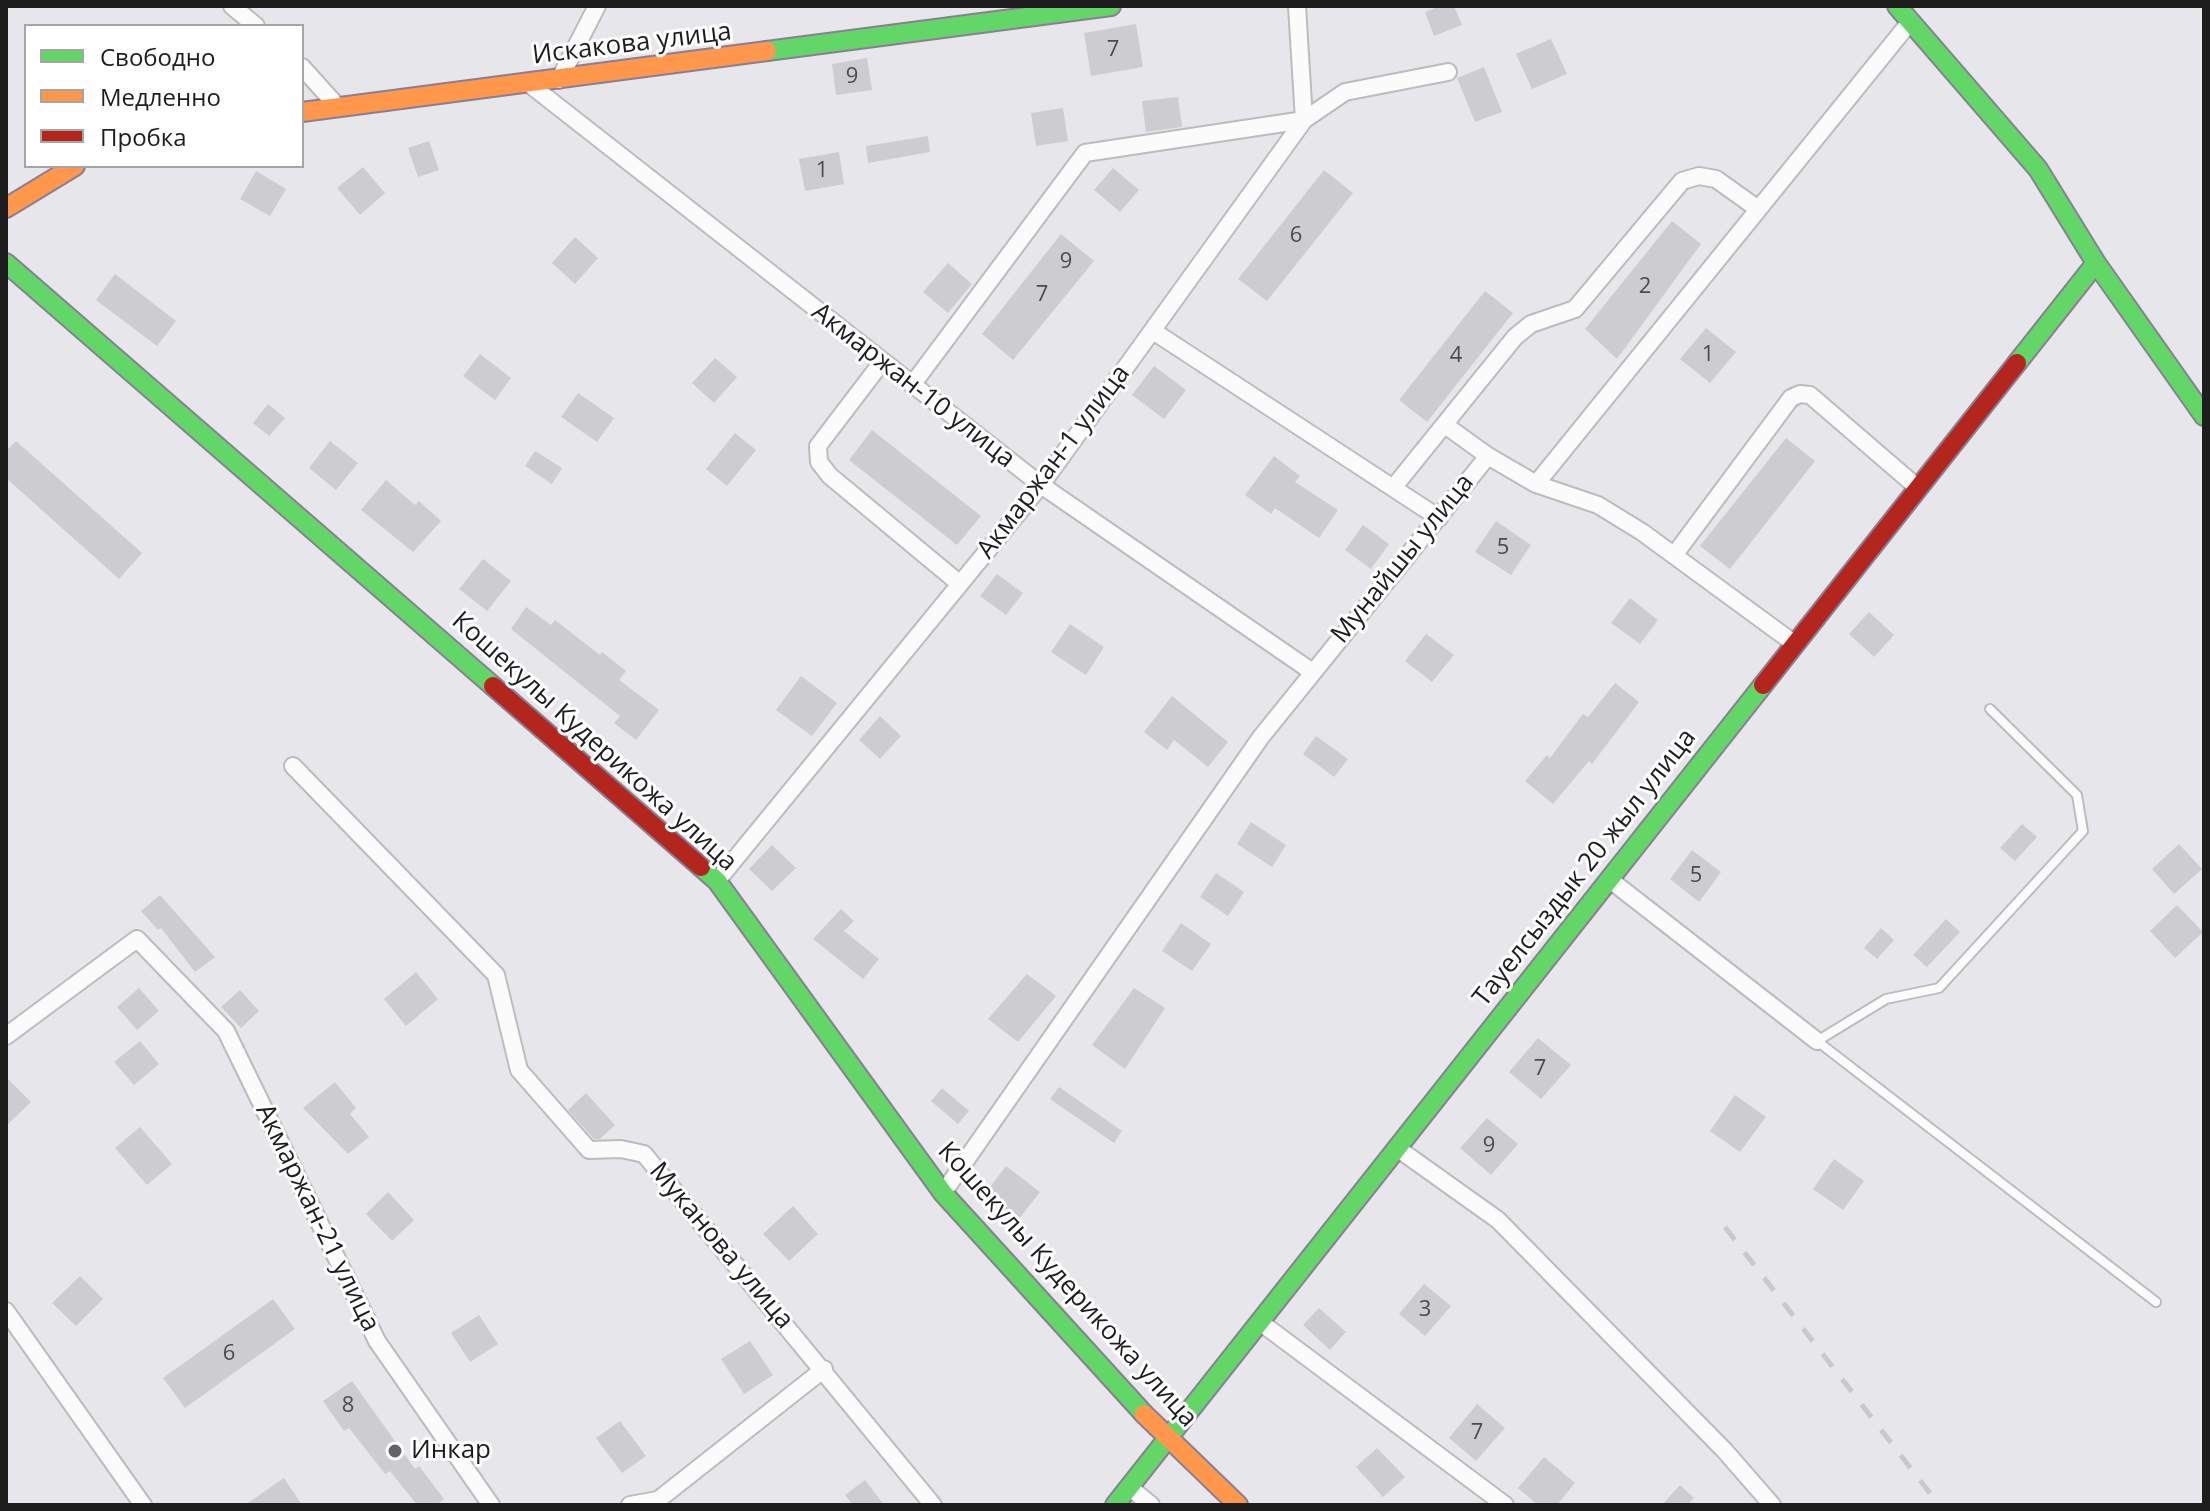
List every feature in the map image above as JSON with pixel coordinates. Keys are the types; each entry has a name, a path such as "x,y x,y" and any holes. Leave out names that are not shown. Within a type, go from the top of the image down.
{"street":[{"path":"232,6 254,24"},
{"path":"559,80 597,6"},
{"name":"Искакова улица","path":"304,112 1111,6"},
{"path":"1297,6 1304,120"},
{"path":"1897,6 2038,169 2096,263 2204,416"},
{"path":"1536,484 1910,22"},
{"path":"304,69 338,107"},
{"path":"912,385 1085,153 1304,120 1345,92 1448,72"},
{"name":"Акмаржан-10 улица","path":"528,83 1041,485 1311,671"},
{"name":"Акмаржан-1 улица","path":"717,881 1041,485 1304,120"},
{"path":"6,208 72,168"},
{"path":"1393,488 1515,337 1531,324 1575,309 1682,181 1699,176 1716,179 1758,209"},
{"name":"Кошекулы Кудерикожа улица","path":"6,263 717,881 943,1193 1167,1439 1238,1505"},
{"name":"Тауелсыздык 20 жыл улица","path":"1115,1505 2096,263"},
{"path":"1153,331 1439,518"},
{"path":"882,362 818,446 819,462 830,476 960,584"},
{"path":"1675,554 1791,398 1800,394 1810,395 1918,488"},
{"path":"1445,425 1488,456"},
{"name":"Мунайшы улица","path":"943,1193 1261,737 1311,671 1488,456 1536,484 1598,505 1675,554 1795,644"},
{"name":"Муканова улица","path":"293,766 496,975 519,1070 589,1150 621,1149 644,1154 824,1369 932,1505"},
{"path":"1609,879 1817,1041"},
{"name":"Акмаржан-21 улица","path":"6,1036 137,939 226,1031 377,1341 491,1505"},
{"path":"1397,1148 1498,1220 1725,1451 1772,1505"},
{"path":"6,1311 143,1505"},
{"path":"1260,1322 1505,1505"},
{"path":"630,1505 658,1500 824,1369"},
{"path":"1129,1487 1151,1505"}],"lane":[{"path":"1990,709 2077,795 2083,831 1939,988 1886,999 1817,1041 2156,1302"}],"building":[{"path":"1440,6 1454,6 1462,25 1434,36 1425,12"},
{"path":"1136,24 1143,67 1091,76 1084,33"},
{"path":"1551,39 1567,74 1532,89 1516,54"},
{"path":"867,58 872,90 836,95 832,64"},
{"path":"1484,67 1502,112 1475,122 1457,78"},
{"path":"1178,97 1182,127 1146,132 1142,101"},
{"path":"1063,108 1068,141 1036,146 1031,113"},
{"path":"928,136 930,152 868,163 866,146"},
{"path":"429,141 439,170 418,177 408,148"},
{"path":"839,152 844,184 805,191 799,159"},
{"path":"363,167 385,193 360,215 337,188"},
{"path":"1113,168 1139,190 1120,212 1094,190"},
{"path":"1324,170 1353,193 1267,301 1238,279"},
{"path":"256,171 286,189 270,216 240,199"},
{"path":"1672,221 1701,244 1617,359 1585,329"},
{"path":"1061,234 1094,261 1013,360 982,334"},
{"path":"575,237 598,258 575,284 552,263"},
{"path":"948,263 972,284 948,313 923,292"},
{"path":"115,274 176,321 157,346 96,300"},
{"path":"1485,291 1513,313 1427,422 1399,400"},
{"path":"1706,328 1736,352 1710,383 1680,359"},
{"path":"480,354 511,378 495,400 463,376"},
{"path":"715,358 737,377 714,403 692,383"},
{"path":"1154,366 1186,390 1164,419 1132,395"},
{"path":"578,393 614,418 597,442 561,417"},
{"path":"268,404 285,418 269,436 253,423"},
{"path":"872,430 981,516 957,545 849,460"},
{"path":"735,433 756,450 727,486 706,469"},
{"path":"1786,438 1815,461 1730,569 1700,546"},
{"path":"16,441 142,553 119,579 6,478 6,451"},
{"path":"330,441 358,463 336,490 309,468"},
{"path":"535,451 562,468 552,484 525,466"},
{"path":"1274,456 1300,476 1295,482 1338,510 1319,538 1275,508 1271,514 1245,495"},
{"path":"386,480 415,505 419,501 441,521 413,552 361,510"},
{"path":"1496,521 1531,545 1511,575 1475,552"},
{"path":"1363,525 1389,544 1371,569 1345,550"},
{"path":"483,559 511,581 487,611 459,589"},
{"path":"997,574 1023,593 1006,615 980,596"},
{"path":"1630,598 1658,620 1640,644 1611,623"},
{"path":"526,607 551,625 555,620 600,655 602,652 626,671 619,680 659,710 636,740 614,723 620,716 511,629"},
{"path":"1869,612 1894,635 1874,657 1849,634"},
{"path":"1070,624 1104,647 1086,675 1051,652"},
{"path":"1426,634 1454,655 1432,682 1405,661"},
{"path":"801,676 837,703 812,736 776,710"},
{"path":"1615,683 1639,702 1592,764 1589,761 1553,804 1525,781 1547,755 1550,758 1583,714 1588,717"},
{"path":"1172,696 1228,742 1208,767 1174,740 1167,750 1144,732"},
{"path":"880,716 901,736 880,759 859,740"},
{"path":"1316,736 1348,759 1334,777 1303,754"},
{"path":"1251,822 1286,845 1272,867 1237,844"},
{"path":"2022,824 2037,837 2015,861 2000,848"},
{"path":"2179,844 2202,869 2174,894 2152,869"},
{"path":"772,845 796,868 772,891 749,869"},
{"path":"1692,850 1721,872 1699,902 1670,879"},
{"path":"1216,873 1244,892 1228,916 1200,897"},
{"path":"160,895 215,957 195,972 161,928 158,930 141,911"},
{"path":"2177,905 2203,932 2175,958 2150,931"},
{"path":"841,909 854,921 844,931 879,959 863,979 813,939"},
{"path":"1946,919 1960,932 1927,967 1913,955"},
{"path":"1181,923 1211,944 1192,971 1162,951"},
{"path":"1881,928 1894,940 1877,959 1864,948"},
{"path":"416,972 438,999 406,1026 384,999"},
{"path":"1027,974 1056,996 1018,1042 988,1019"},
{"path":"139,988 159,1011 137,1030 117,1007"},
{"path":"1134,988 1165,1008 1125,1069 1092,1045"},
{"path":"240,990 259,1011 241,1028 221,1007"},
{"path":"1538,1038 1571,1065 1541,1099 1509,1072"},
{"path":"140,1041 159,1064 134,1085 114,1062"},
{"path":"6,1077 31,1102 6,1126"},
{"path":"335,1082 356,1108 350,1114 369,1137 348,1154 303,1108"},
{"path":"1059,1087 1122,1131 1114,1143 1050,1099"},
{"path":"942,1088 969,1111 958,1124 931,1101"},
{"path":"586,1093 615,1125 600,1139 594,1139 568,1110"},
{"path":"1735,1095 1766,1117 1740,1152 1710,1131"},
{"path":"1487,1118 1518,1144 1491,1175 1460,1148"},
{"path":"140,1127 172,1164 147,1185 115,1148"},
{"path":"1834,1159 1864,1181 1843,1210 1813,1189"},
{"path":"1006,1166 1040,1192 1018,1220 984,1195"},
{"path":"388,1192 414,1220 392,1241 366,1214"},
{"path":"793,1206 818,1234 789,1261 763,1234"},
{"path":"80,1276 103,1299 76,1326 52,1303"},
{"path":"1424,1284 1451,1306 1425,1336 1399,1314"},
{"path":"273,1299 295,1329 185,1408 163,1378"},
{"path":"1319,1308 1346,1332 1330,1350 1303,1325"},
{"path":"479,1315 498,1344 470,1362 451,1333"},
{"path":"750,1341 773,1375 744,1394 721,1359"},
{"path":"352,1381 415,1469 419,1466 444,1499 437,1505 417,1505 390,1471 385,1474 349,1428 344,1431 323,1401"},
{"path":"1477,1404 1505,1428 1476,1461 1449,1438"},
{"path":"620,1421 646,1456 622,1473 596,1438"},
{"path":"1377,1448 1405,1477 1383,1497 1356,1467"},
{"path":"1544,1457 1575,1483 1557,1505 1538,1505 1518,1488"},
{"path":"284,1478 302,1505 245,1505"},
{"path":"865,1480 884,1505 853,1505 845,1495"},
{"path":"1680,1485 1694,1498 1687,1505 1662,1505"}],"railway":[{"path":"1725,1227 1939,1505"}],"traffic: fast":[{"path":"767,51 1111,6"},
{"path":"1897,6 2038,169 2096,263 2204,416"},
{"path":"6,263 493,686"},
{"path":"2017,363 2096,263"},
{"path":"1115,1505 1763,685"},
{"path":"701,867 717,881 943,1193 1144,1414"}],"traffic: slow":[{"path":"304,112 767,51"},
{"path":"6,208 72,168"},
{"path":"1144,1414 1238,1505"}],"traffic: jam":[{"path":"1763,685 2017,363"},
{"path":"493,686 701,867"}],"place":[{"name":"Инкар","path":"395,1451"}]}
